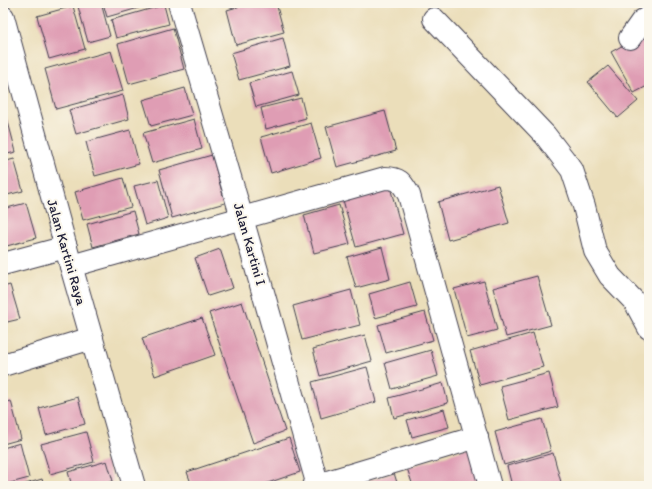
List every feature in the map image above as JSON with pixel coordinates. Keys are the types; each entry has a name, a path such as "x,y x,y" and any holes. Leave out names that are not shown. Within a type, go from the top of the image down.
{"street":[{"name":"Jalan Kartini I","path":"179,3 242,218 317,486"},
{"name":"Jalan Kartini Raya","path":"3,17 68,257 134,486"},
{"path":"630,38 642,21 649,17"},
{"path":"434,19 545,135 572,170 584,206 595,251 610,276 634,302 649,328"},
{"path":"3,264 68,257 242,218 386,178 394,178 400,181 409,195 490,486"},
{"path":"3,365 92,338"},
{"path":"317,486 477,437"}],"building":[{"path":"77,3 101,3 110,36 88,42"},
{"path":"103,3 156,3 107,17"},
{"path":"251,3 276,3 284,32 236,45 227,10"},
{"path":"164,5 169,24 116,38 111,20"},
{"path":"73,6 85,49 49,59 37,16"},
{"path":"173,28 184,69 129,84 118,44"},
{"path":"643,34 649,44 649,85 634,93 611,52"},
{"path":"283,38 290,66 239,80 231,53"},
{"path":"111,51 123,91 56,109 45,69"},
{"path":"608,66 638,101 618,118 588,82"},
{"path":"292,71 299,95 256,107 249,83"},
{"path":"185,88 192,115 151,126 143,100"},
{"path":"123,95 129,119 76,134 69,110"},
{"path":"301,98 306,118 266,129 261,108"},
{"path":"385,111 396,151 337,167 326,127"},
{"path":"7,118 16,152 3,155 3,119"},
{"path":"194,119 202,149 152,163 143,133"},
{"path":"311,123 321,158 271,173 261,137"},
{"path":"130,130 139,164 95,176 86,142"},
{"path":"212,155 225,203 172,218 159,170"},
{"path":"14,159 23,191 3,196 3,162"},
{"path":"123,178 131,207 83,220 75,192"},
{"path":"158,180 168,218 145,225 134,186"},
{"path":"498,185 509,223 448,240 438,202"},
{"path":"390,187 403,234 356,247 343,200"},
{"path":"26,203 36,238 3,247 3,209"},
{"path":"339,205 350,244 314,253 304,215"},
{"path":"133,211 139,234 93,247 87,224"},
{"path":"382,247 390,279 356,288 347,257"},
{"path":"220,249 233,288 208,296 195,258"},
{"path":"537,276 551,325 506,337 493,288"},
{"path":"484,281 497,330 467,338 454,289"},
{"path":"410,282 417,307 375,318 369,294"},
{"path":"10,285 20,319 3,323 3,287"},
{"path":"351,290 360,325 302,340 293,306"},
{"path":"242,302 285,431 253,443 209,313"},
{"path":"425,312 433,340 386,353 378,325"},
{"path":"202,318 215,355 155,376 142,338"},
{"path":"533,333 543,367 480,385 470,351"},
{"path":"365,335 372,361 320,376 313,349"},
{"path":"431,350 438,376 392,389 385,363"},
{"path":"367,367 376,402 321,418 312,382"},
{"path":"549,373 558,407 509,420 500,386"},
{"path":"443,383 448,403 394,418 389,398"},
{"path":"78,397 85,424 46,435 39,408"},
{"path":"11,401 21,439 3,444 3,403"},
{"path":"444,409 449,427 412,437 407,420"},
{"path":"542,419 551,451 504,465 495,432"},
{"path":"86,432 94,462 50,474 41,444"},
{"path":"289,438 300,472 259,486 192,486 187,472"},
{"path":"20,443 29,478 3,485 3,448"},
{"path":"470,448 481,483 471,486 413,486 407,468"},
{"path":"553,453 562,486 512,486 507,466"},
{"path":"107,461 113,481 103,484 104,486 72,486 68,472"},
{"path":"394,473 398,486 352,486"},
{"path":"42,479 44,486 19,486"}]}
